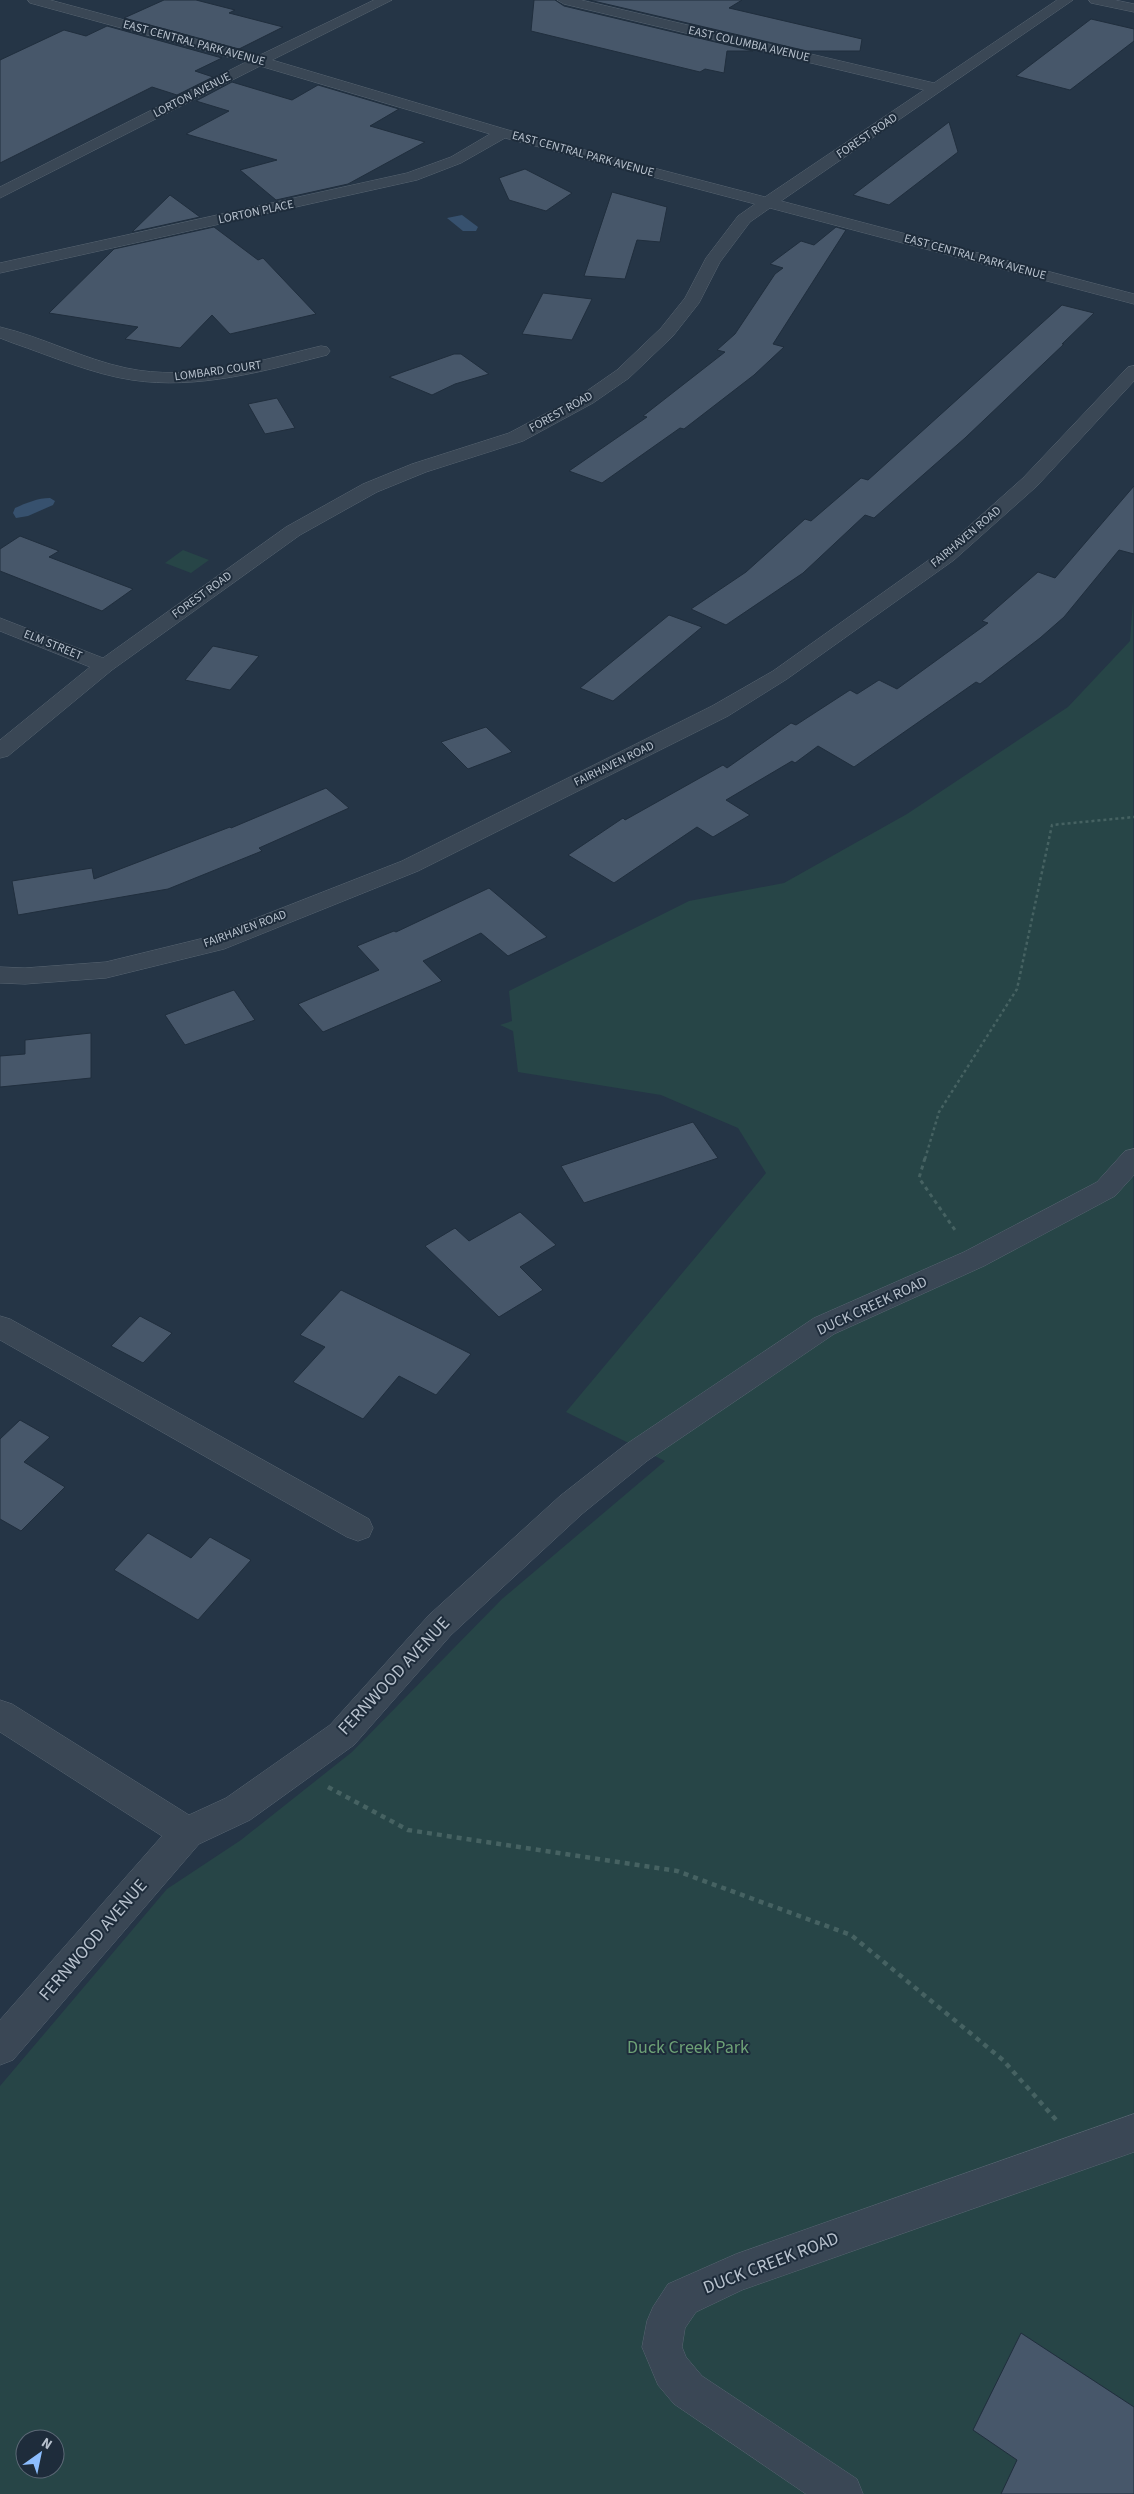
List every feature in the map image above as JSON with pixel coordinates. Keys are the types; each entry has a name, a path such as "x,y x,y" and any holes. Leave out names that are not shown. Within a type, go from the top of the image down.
{"street":[{"name":"EAST CENTRAL PARK AVENUE","path":"35,0 259,61 503,133 1134,299"},
{"name":"LORTON AVENUE","path":"0,193 259,61 385,0"},
{"name":"EAST COLUMBIA AVENUE","path":"564,0 934,88"},
{"name":"FOREST ROAD","path":"0,752 105,666 248,561 336,506 370,488 420,468 516,437 587,399 623,374 667,332 693,299 712,261 744,219 1066,0"},
{"path":"1096,0 1134,8"},
{"name":"LORTON PLACE","path":"0,268 412,177 456,160 503,133"},
{"name":"LOMBARD COURT","path":"0,332 133,375 166,378 266,365 321,351"},
{"name":"FAIRHAVEN ROAD","path":"0,975 25,976 106,970 215,943 410,866 720,711 780,675 947,556 1030,482 1134,371"},
{"name":"ELM STREET","path":"0,624 105,666"},
{"name":"DUCK CREEK ROAD","path":"571,1505 636,1453 824,1326 974,1259 1106,1189 1134,1158"},
{"path":"0,1327 358,1528"},
{"name":"FERNWOOD AVENUE","path":"0,2047 187,1833 238,1809 342,1735 440,1625 571,1505"},
{"path":"0,1714 187,1833"},
{"name":"DUCK CREEK ROAD","path":"842,2494 688,2390 672,2371 662,2347 667,2321 682,2298 736,2273 1134,2134"}],"path":[{"path":"974,1259 919,1178 939,1112 1017,989 1052,825 1134,817"},
{"path":"295,1769 408,1830 677,1872 850,1935 1003,2060 1084,2151"}],"green space":[{"path":"183,550 209,560 191,573 165,563"},
{"name":"Duck Creek Park","path":"1133,601 1134,2494 0,2494 0,2086 167,1889 241,1840 352,1752 502,1599 665,1461 566,1412 766,1173 738,1128 661,1095 518,1072 513,1031 500,1025 512,1021 509,991 689,901 784,883 907,814 1068,707 1130,641"}],"water":[{"path":"462,215 478,227 476,231 463,231 447,218"},
{"path":"50,498 55,501 53,505 28,516 16,518 13,513 15,508 23,504"}],"building":[{"path":"164,0 196,0 235,10 229,13 283,27 239,49 124,18"},
{"path":"534,0 555,0 564,6 753,51 727,51 724,73 705,69 700,72 531,31"},
{"path":"589,0 742,0 729,8 862,39 860,51 807,51"},
{"path":"1091,19 1134,29 1134,41 1070,90 1016,76"},
{"path":"107,26 222,58 195,71 213,77 177,95 152,87 0,163 0,60 64,30 86,36"},
{"path":"232,82 292,100 318,85 399,109 370,126 425,142 348,184 276,200 240,170 277,160 186,134 229,111 196,101"},
{"path":"949,122 958,152 889,205 853,195"},
{"path":"525,169 572,193 546,211 509,200 499,178"},
{"path":"612,192 667,207 660,242 637,240 625,279 584,276"},
{"path":"170,195 200,217 132,232"},
{"path":"214,227 258,260 263,258 316,314 230,334 212,315 180,348 125,339 138,327 49,313 114,249"},
{"path":"836,227 846,230 773,344 784,347 754,375 684,429 680,428 602,483 569,471 647,417 643,416 725,352 717,350 735,334 775,274 783,268 770,264 801,241 814,245"},
{"path":"543,293 592,299 572,340 522,334"},
{"path":"1062,305 1094,313 965,438 874,518 865,515 803,573 726,625 691,609 746,572 805,519 811,521 861,478 868,480"},
{"path":"454,354 461,354 489,374 455,384 432,395 389,377"},
{"path":"277,398 295,428 265,434 248,404"},
{"path":"1134,486 1134,554 1119,550 1064,617 1040,638 980,684 976,682 854,767 818,746 795,763 792,761 726,800 750,815 713,837 697,827 614,883 568,855 623,818 625,820 723,765 727,768 791,723 796,725 850,690 857,694 879,680 897,689 988,623 982,621 1038,572 1055,578"},
{"path":"20,536 59,551 49,557 133,589 102,611 0,571 0,549"},
{"path":"669,615 702,627 613,701 580,688"},
{"path":"213,646 259,656 230,690 185,680"},
{"path":"486,727 512,752 468,769 441,742"},
{"path":"326,788 349,808 259,848 262,851 168,889 18,915 12,881 92,868 94,879 231,828"},
{"path":"489,888 547,937 508,956 481,933 423,961 442,981 323,1032 298,1004 379,970 357,946 394,931 396,932"},
{"path":"234,990 255,1020 185,1045 165,1015"},
{"path":"91,1033 91,1078 0,1087 0,1056 25,1054 25,1040"},
{"path":"693,1122 718,1158 584,1203 561,1166"},
{"path":"520,1212 556,1245 520,1267 543,1290 499,1317 425,1246 455,1228 469,1241"},
{"path":"341,1290 471,1354 436,1395 399,1376 363,1419 293,1382 325,1347 300,1335"},
{"path":"140,1316 172,1333 143,1363 111,1346"},
{"path":"20,1420 50,1437 24,1462 65,1487 21,1531 0,1519 0,1439"},
{"path":"148,1533 191,1558 210,1537 251,1560 198,1620 114,1570"},
{"path":"1021,2333 1134,2407 1134,2494 1001,2494 1017,2460 973,2430"}]}
